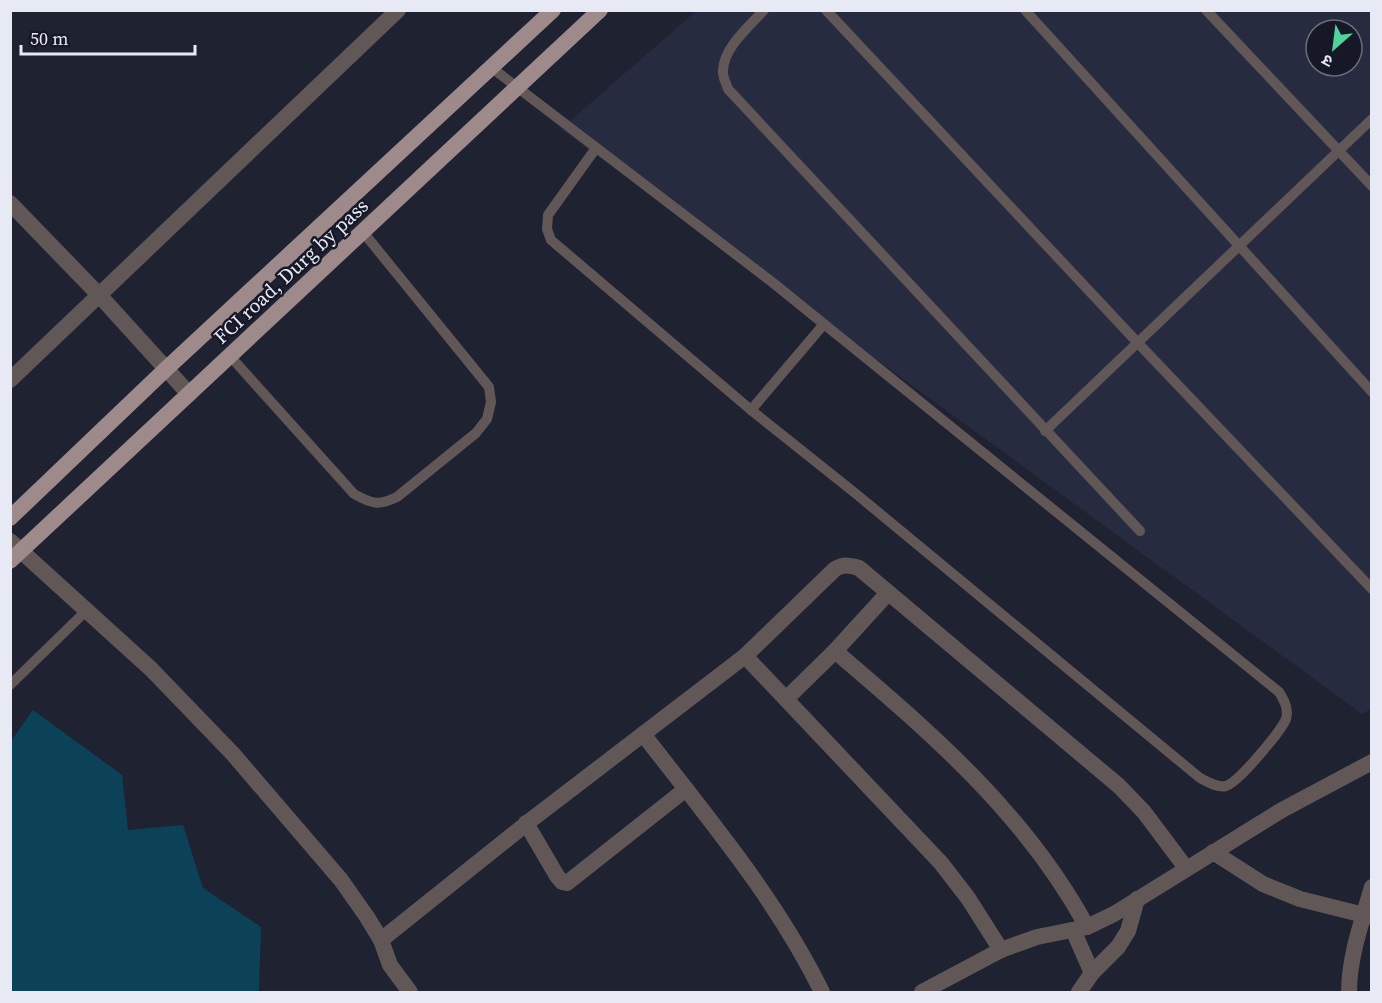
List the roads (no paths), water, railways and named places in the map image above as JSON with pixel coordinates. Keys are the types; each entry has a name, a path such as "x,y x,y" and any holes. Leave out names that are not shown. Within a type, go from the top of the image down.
{"main road":[{"name":"FCI road, Durg by pass","path":"10,518 166,369 553,10"},
{"name":"FCI road, Durg by pass","path":"14,551 189,394 600,10"}],"street":[{"path":"10,380 398,10"},
{"path":"10,203 100,296 189,394"},
{"path":"14,551 87,610 151,669 233,754 341,880 367,917 381,940 390,965 410,993"},
{"path":"381,940 526,823 745,656 834,569 842,565 859,568 1119,786 1144,812 1186,868"},
{"path":"786,699 835,651 888,593"},
{"path":"835,651 943,744 990,793 1051,867 1073,900 1092,973"},
{"path":"745,656 941,863 968,898 1001,950"},
{"path":"643,734 780,916 822,993"},
{"path":"922,993 1001,950 1037,937 1080,928 1114,914 1282,810 1371,762"},
{"path":"526,823 557,876 567,884 686,789"},
{"path":"1213,852 1263,884 1300,899 1367,916"},
{"path":"1349,993 1354,950 1367,916 1371,888"},
{"path":"1079,993 1092,973 1118,947 1128,931 1137,899"}],"lane":[{"path":"764,10 739,37 726,56 722,72 728,89 1044,431 1140,531"},
{"path":"826,10 1371,589"},
{"path":"1025,10 1371,392"},
{"path":"1206,10 1371,186"},
{"path":"492,68 772,282 1279,692 1285,702 1287,716 1280,729 1236,781 1224,787 1212,785 1200,778 752,410 551,240 547,229 548,215 596,148"},
{"path":"1044,431 1371,119"},
{"path":"230,356 354,494 369,502 383,504 397,497 476,433 488,419 491,402 489,387 363,232"},
{"path":"752,410 824,324"},
{"path":"10,686 87,610"}]}
